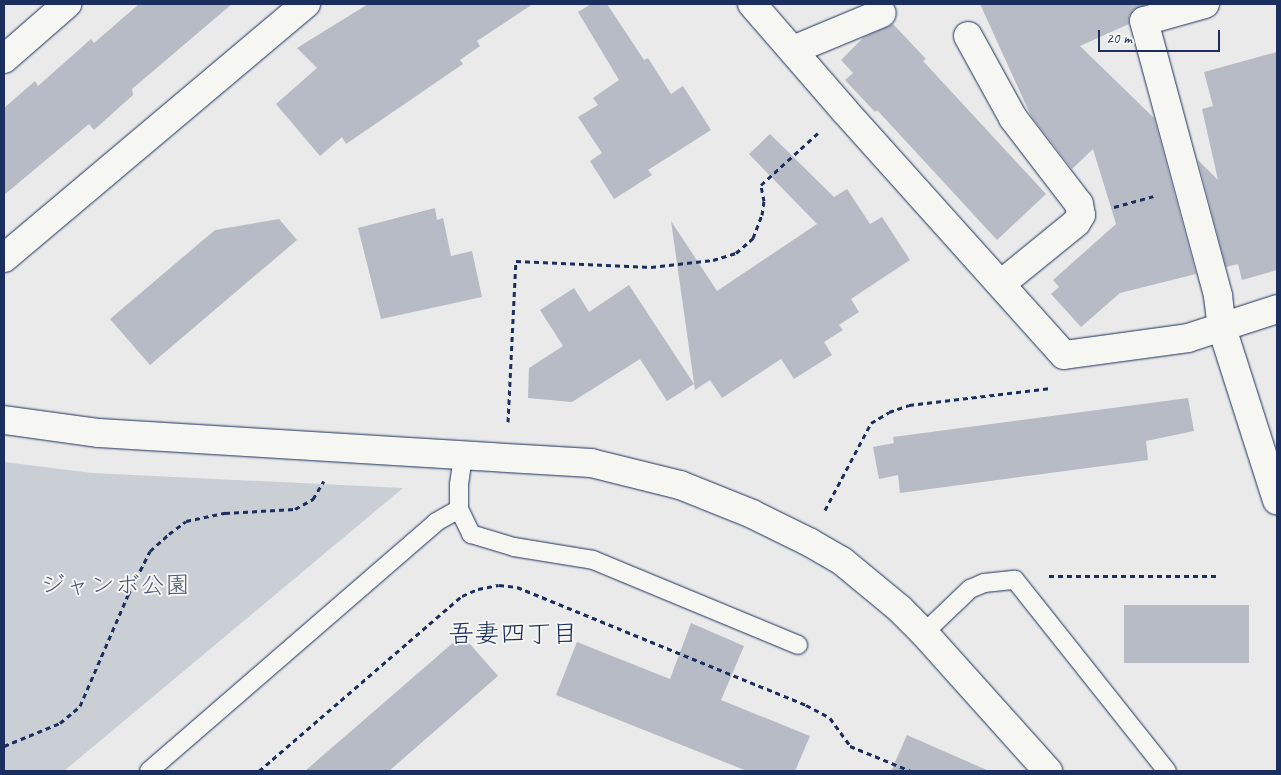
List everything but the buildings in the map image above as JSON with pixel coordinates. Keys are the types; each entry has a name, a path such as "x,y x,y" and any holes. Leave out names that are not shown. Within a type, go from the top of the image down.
{"street":[{"path":"4,59 67,4"},
{"path":"4,258 306,4"},
{"path":"752,4 844,110 1064,355 1188,338 1277,309"},
{"path":"1205,4 1141,12 1218,296 1222,328 1277,500"},
{"path":"793,50 882,13"},
{"path":"968,36 1013,118 1079,204 1081,215 1076,223 1001,284"},
{"path":"4,420 99,433 591,463 680,485 752,514 809,542 842,561 900,609 924,633 1048,771"}],"lane":[{"path":"463,456 458,484 459,509 471,534 514,547 593,560 798,645"},
{"path":"149,771 436,522 459,509"},
{"path":"924,633 970,589 984,583 1015,580 1167,771"}],"path":[{"path":"506,458 516,261 651,267 712,260 736,253 753,238 762,216 764,201 761,185 844,110"},
{"path":"1081,215 1188,186"},
{"path":"809,542 871,423 889,412 909,405 1056,388"},
{"path":"4,746 60,723 80,706 128,595 150,551 169,534 186,521 225,512 295,509 313,499 323,485 326,476"},
{"path":"1015,580 1056,575 1216,576"},
{"path":"259,771 462,596 478,589 499,585 517,587 806,705 830,718 850,746 911,771"}],"green space":[{"name":"ジャンボ公園","path":"4,462 92,473 403,488 64,771 4,771"}],"district":[{"name":"吾妻四丁目","path":"513,634"}]}
